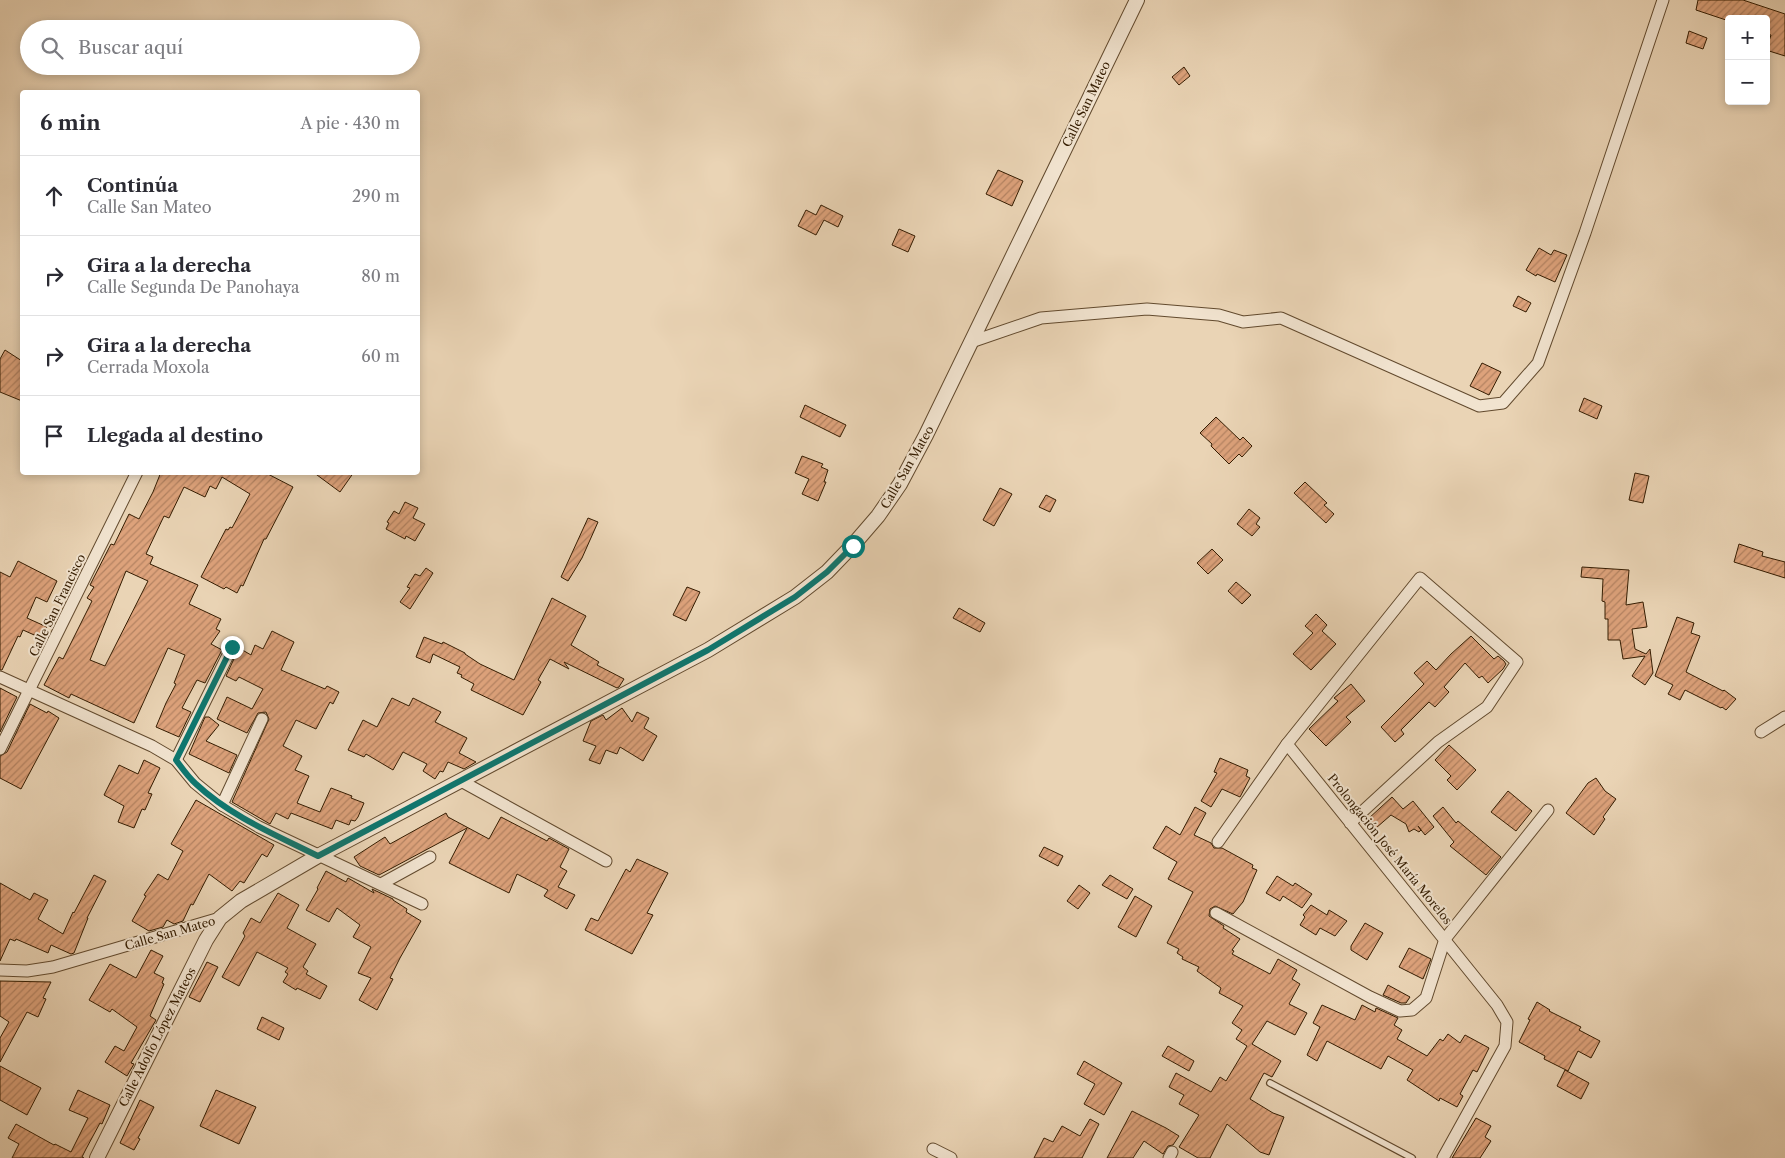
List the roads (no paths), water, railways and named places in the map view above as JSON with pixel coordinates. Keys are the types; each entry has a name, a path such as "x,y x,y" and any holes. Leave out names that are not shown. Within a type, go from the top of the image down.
{"street":[{"name":"Calle San Mateo","path":"0,970 27,971 53,966 220,918 241,901 318,856 708,650 795,597 827,572 853,546 878,516 900,484 926,435 1136,0"},
{"path":"971,342 1041,318 1147,309 1219,316 1242,322 1281,318 1479,406 1503,403 1538,363 1585,233 1663,0"},
{"name":"Calle San Francisco","path":"0,749 137,475"},
{"path":"1218,842 1287,744 1420,578 1517,662 1487,707 1438,742 1350,823"},
{"path":"176,760 232,647"},
{"path":"0,677 152,746 176,760 195,783 222,805 259,827 422,904"},
{"path":"1761,732 1785,717"},
{"path":"222,805 262,720"},
{"name":"Prolongación José María Morelos","path":"1287,744 1497,1005 1506,1022 1505,1046 1443,1158"},
{"path":"461,781 606,861"},
{"path":"1216,913 1370,997 1400,1011 1412,1010 1426,998 1445,939 1548,810"},
{"path":"381,884 430,858"},
{"name":"Calle Adolfo López Mateos","path":"97,1158 206,940 220,918"},
{"path":"932,1149 951,1158"}],"lane":[{"path":"1270,1083 1412,1158"}]}
